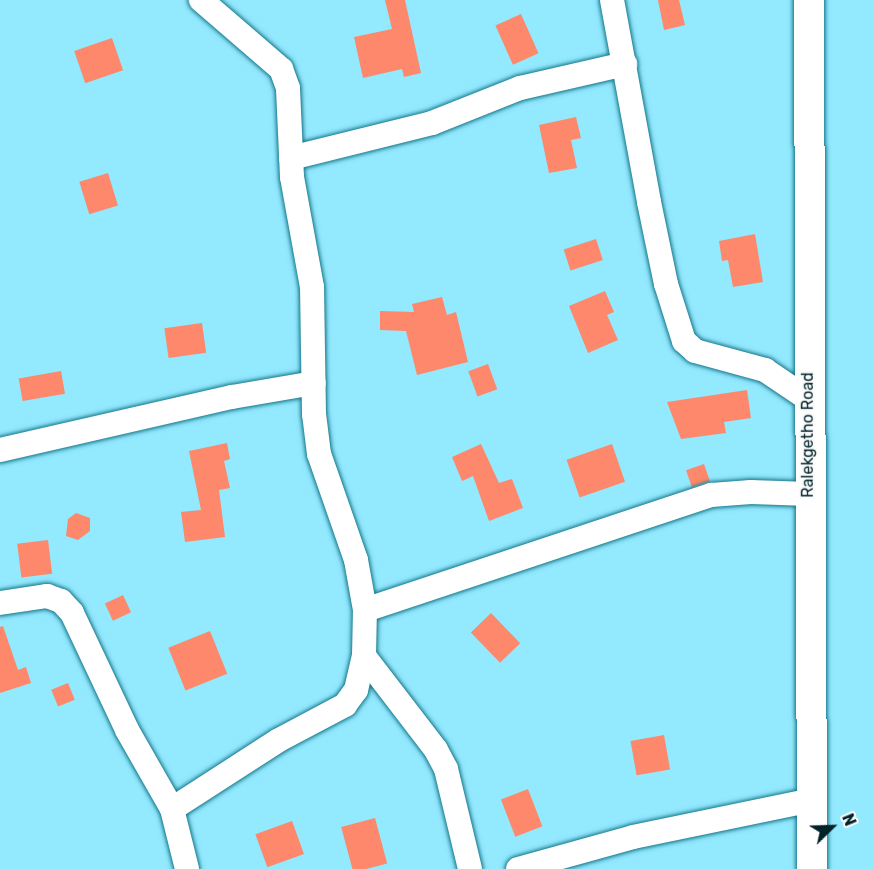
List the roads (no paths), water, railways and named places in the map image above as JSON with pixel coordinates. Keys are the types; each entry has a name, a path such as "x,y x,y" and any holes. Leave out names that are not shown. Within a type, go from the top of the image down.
{"main road":[{"name":"Ralekgetho Road","path":"809,0 808,494 812,869"}],"lane":[{"path":"172,809 279,740 345,705 356,690 364,656 364,610 356,560 319,454 314,414 312,287 291,158 291,112 280,69 201,0"},
{"path":"612,0 666,284 684,341 694,351 765,370 808,399"},
{"path":"291,158 432,123 520,88 625,63"},
{"path":"0,450 232,397 314,383"},
{"path":"364,610 711,495 751,492 808,494"},
{"path":"0,603 47,596 61,601 72,613 127,730 172,809 187,869"},
{"path":"364,656 436,750 446,769 470,869"},
{"path":"518,869 633,837 812,800"}]}
